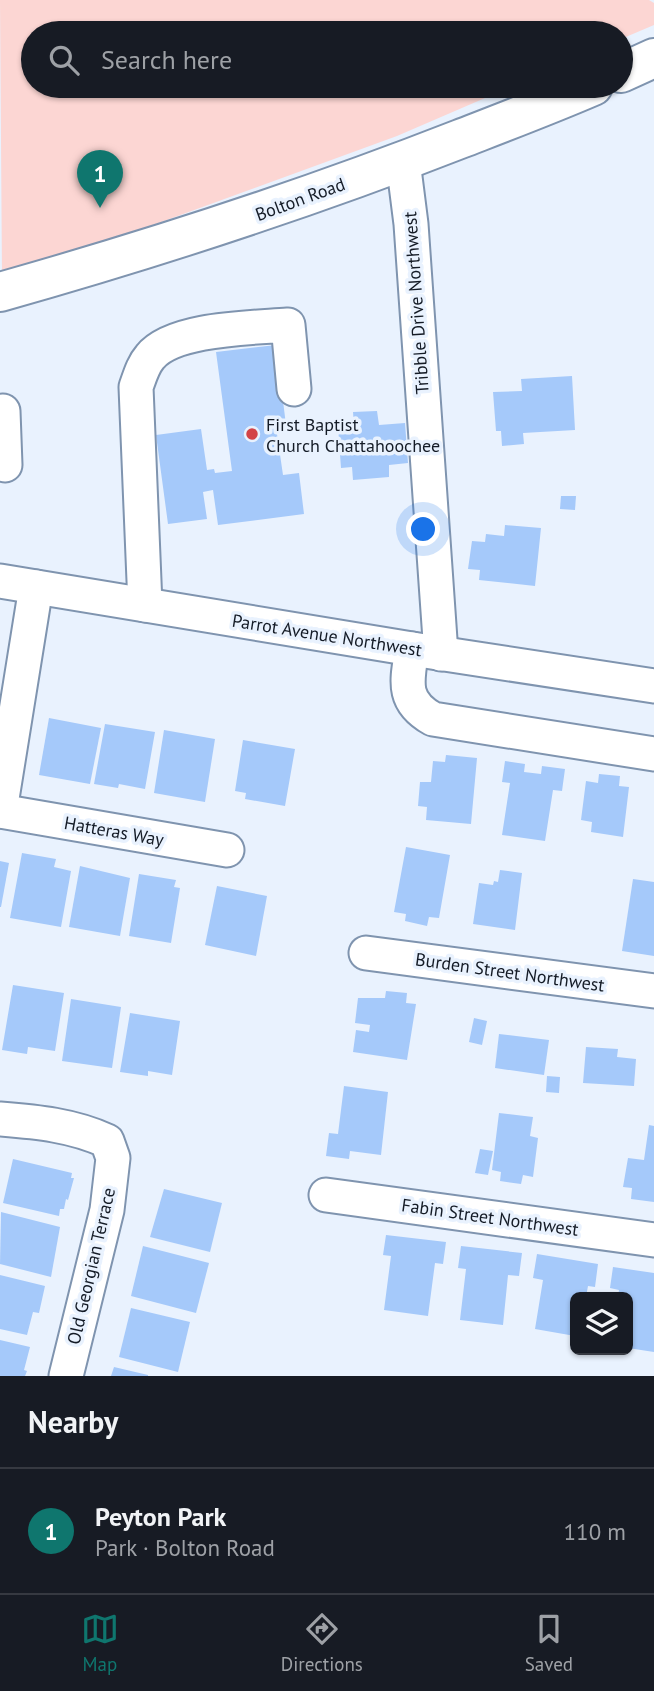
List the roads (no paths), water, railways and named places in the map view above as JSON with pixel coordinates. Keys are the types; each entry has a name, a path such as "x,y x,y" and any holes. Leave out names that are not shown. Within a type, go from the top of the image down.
{"main road":[{"path":"633,68 654,58"},
{"name":"Bolton Road","path":"0,292 133,255 271,209 403,162 563,98"}],"street":[{"name":"Tribble Drive Northwest","path":"403,162 411,225 427,652"},
{"path":"145,605 136,387 151,354 177,340 212,331 288,326 294,389"},
{"path":"3,411 5,465"},
{"name":"Parrot Avenue Northwest","path":"0,581 427,652 654,686"},
{"path":"0,811 36,587"},
{"path":"427,652 406,686 421,712 433,719 654,754"},
{"name":"Hatteras Way","path":"0,811 228,850"},
{"name":"Burden Street Northwest","path":"366,953 654,991"},
{"name":"Old Georgian Terrace","path":"0,1119 84,1130 107,1141 113,1158 107,1210 66,1376"},
{"name":"Fabin Street Northwest","path":"326,1195 654,1240"}],"place":[{"name":"Peyton Park","path":"100,208"},
{"name":"First Baptist Church Chattahoochee","path":"252,434"}]}
